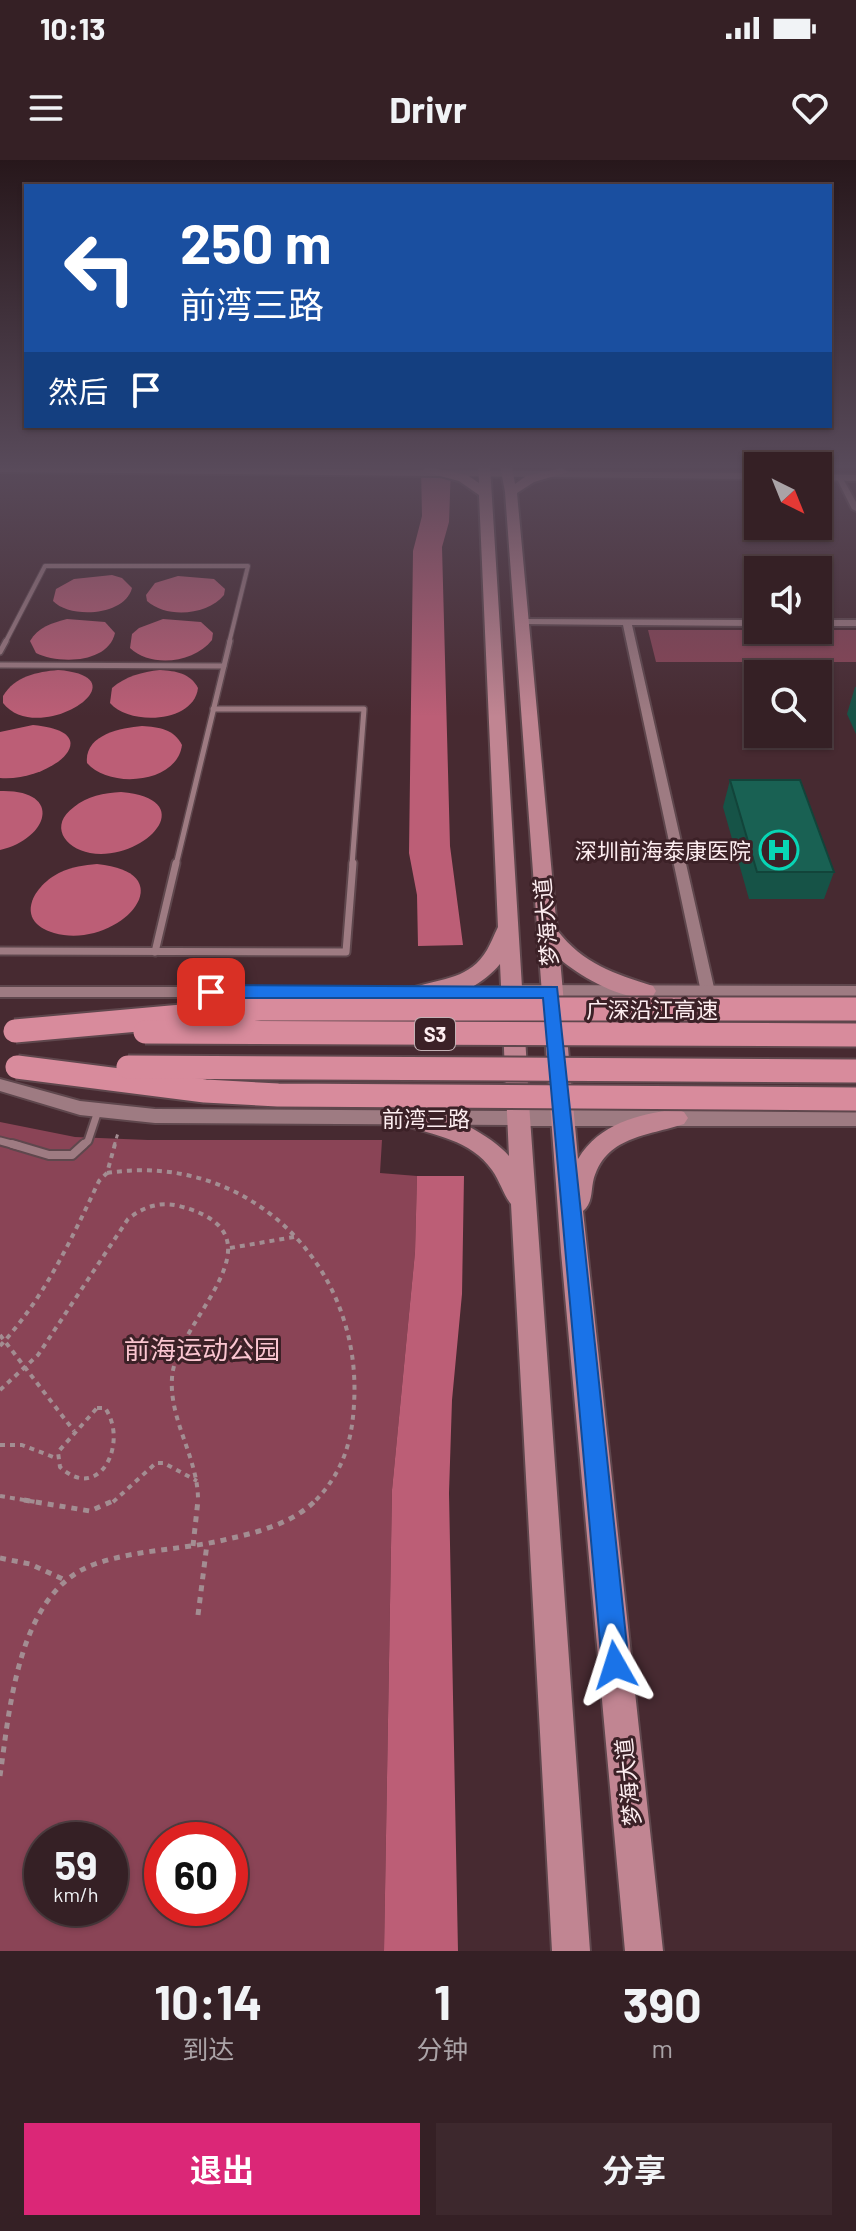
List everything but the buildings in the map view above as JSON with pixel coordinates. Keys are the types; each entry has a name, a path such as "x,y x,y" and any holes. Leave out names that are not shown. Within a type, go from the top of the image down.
{"highway":[{"name":"广深沿江高速","path":"856,1009 260,1009 15,1031 856,1035"},
{"name":"S3","path":"9,1076 856,1071"},
{"path":"9,1076 278,1095 856,1099"}],"main road":[{"name":"梦海大道","path":"488,550 518,1118 571,1951"},
{"name":"梦海大道","path":"515,550 574,1252 644,1951"},
{"path":"422,992 452,987 480,973 498,952 507,923"},
{"path":"545,928 557,946 578,966 611,983 646,991"},
{"path":"511,992 856,993"},
{"path":"409,1118 455,1128 494,1153 506,1168 524,1213"},
{"name":"前湾三路","path":"518,1118 856,1118"},
{"path":"574,1252 579,1185 588,1161 616,1134 637,1124 676,1118"}],"street":[{"path":"521,622 744,623"},
{"path":"627,623 708,992"},
{"path":"832,623 856,623"},
{"path":"0,992 511,992"},
{"name":"前湾三路","path":"9,1076 47,1101 98,1111 168,1116 518,1118"}],"lane":[{"path":"0,652 2,643 45,566 248,566 155,952"},
{"path":"0,665 224,666"},
{"path":"0,951 346,952 364,709 213,709"},
{"path":"0,1141 49,1155 72,1155 83,1149 88,1141 98,1111"}],"path":[{"path":"0,1346 45,1292 99,1181 107,1173 118,1133"},
{"path":"0,1776 16,1689 33,1628 41,1610 65,1580 111,1559 257,1533 299,1513 334,1483 349,1452 355,1390 354,1358 349,1335 330,1289 294,1237 262,1205 212,1180 152,1170 107,1173"},
{"path":"0,1390 38,1355 114,1239 137,1212 155,1204 189,1208 218,1226 229,1248 227,1263 215,1294 172,1372 174,1399 197,1481 199,1500 193,1546"},
{"path":"229,1248 294,1237"},
{"path":"0,1335 74,1431"},
{"path":"0,1445 22,1445 56,1458 66,1473 85,1478 102,1472 108,1465 114,1431 109,1411 97,1408 61,1446 56,1458"},
{"path":"0,1496 90,1511 103,1509 127,1493 156,1463 164,1463 197,1481"},
{"path":"198,1615 207,1544"},
{"path":"0,1558 22,1561 65,1580"}],"green space":[{"path":"648,630 744,630 744,644 832,644 832,630 856,630 856,662 656,662"},
{"name":"前海运动公园","path":"0,1122 75,1137 382,1140 380,1173 417,1176 415,1252 392,1490 384,1951 0,1951"}],"shaded area":[{"path":"442,550 450,846 463,945 418,946 417,895 409,853 413,551"},
{"path":"112,575 122,578 132,588 119,604 108,609 84,612 61,607 53,601 56,589 74,579"},
{"path":"178,576 214,579 225,589 224,595 208,607 187,612 165,610 147,601 146,595 155,583"},
{"path":"67,619 105,622 115,633 103,651 93,656 69,660 36,653 30,641 33,636 46,626"},
{"path":"163,619 201,622 213,633 212,640 195,654 172,660 149,658 130,648 132,634"},
{"path":"58,670 83,675 92,684 89,695 77,706 60,714 39,718 19,715 3,703 8,689 20,680"},
{"path":"160,670 182,674 195,683 198,688 194,700 185,708 174,714 146,718 119,710 110,703 112,688 123,680"},
{"path":"33,725 56,729 68,737 70,746 65,756 38,772 0,778 0,732"},
{"path":"142,726 165,730 179,740 182,745 177,758 168,768 156,775 125,779 110,777 87,763 91,746 97,740 114,731"},
{"path":"0,791 20,792 34,798 41,806 42,815 39,826 30,835 0,850"},
{"path":"121,792 145,797 158,806 162,817 146,840 110,853 90,853 67,841 61,828 66,814 84,800"},
{"path":"97,864 124,870 138,881 140,895 134,909 120,921 100,931 78,936 54,933 34,920 32,903 42,885 65,870"},
{"path":"417,1176 464,1176 462,1294 452,1400 449,1493 458,1951 384,1951 392,1490 415,1252"}],"place":[{"name":"深圳前海泰康医院","path":"779,850"}],"route":[{"path":"211,992 551,991 615,1665"}]}
